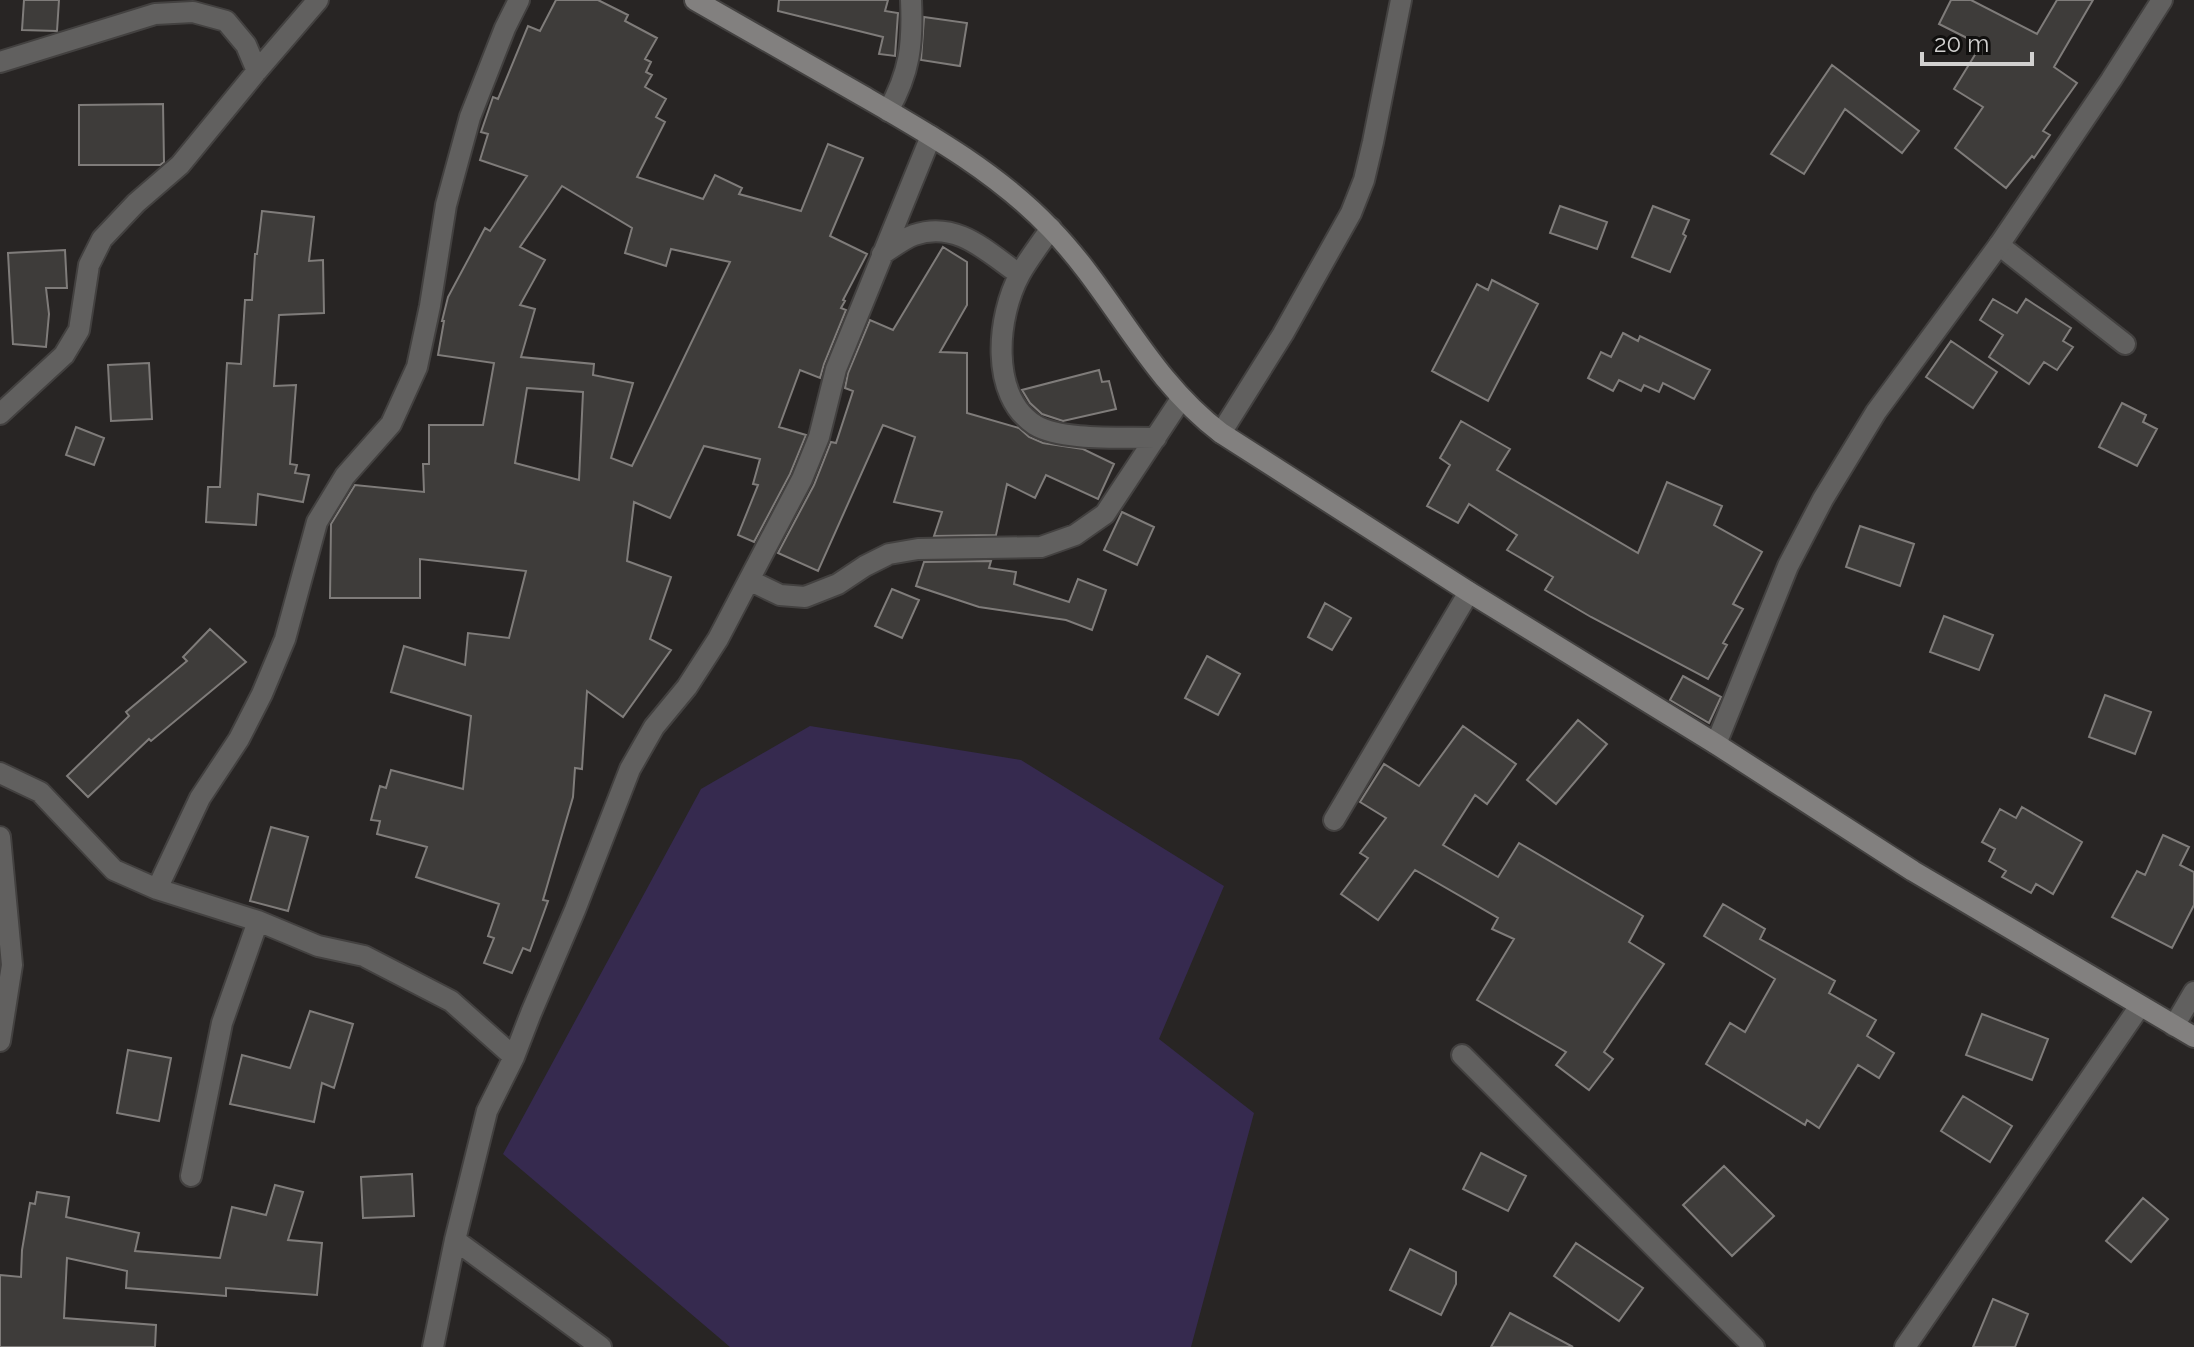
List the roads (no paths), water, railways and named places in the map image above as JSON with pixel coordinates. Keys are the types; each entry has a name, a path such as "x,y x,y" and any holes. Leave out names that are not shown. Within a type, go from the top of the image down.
{"street":[{"path":"0,414 64,355 79,330 89,265 102,239 136,203 180,165 318,0"},
{"path":"157,889 200,798 239,739 262,694 285,639 317,522 345,476 391,424 417,367 446,205 470,117 519,0"},
{"path":"695,0 931,136 991,176 1051,228 1096,283 1181,399 1221,433 1913,871 2194,1037"},
{"path":"888,111 909,63 911,0"},
{"path":"1221,433 1283,334 1351,213 1364,180 1373,142 1401,0"},
{"path":"1716,744 1782,578 1823,499 1876,412 1999,245 2162,0"},
{"path":"0,62 155,14 193,12 226,21 246,45 257,71"},
{"path":"433,1347 455,1240 487,1111 514,1057 630,769 654,727 687,687 718,639 802,479 819,437 836,369 931,136"},
{"path":"1051,228 1019,274 1005,309 1001,345 1005,384 1016,408 1036,425 1062,435 1156,438"},
{"path":"882,254 911,236 944,230 964,236 1019,274"},
{"path":"1999,245 2125,344"},
{"path":"751,581 780,595 805,597 838,584 889,554 918,549 1041,547 1075,535 1105,514 1181,399"},
{"path":"1334,820 1469,592"},
{"path":"0,773 40,792 114,870 157,889 258,921 318,946 364,956 451,1001 514,1057"},
{"path":"0,837 12,965 0,1041"},
{"path":"191,1176 222,1023 258,921"},
{"path":"2174,1026 2194,992"},
{"path":"1905,1347 2140,1006"},
{"path":"1462,1055 1754,1347"},
{"path":"455,1240 601,1347"}]}
